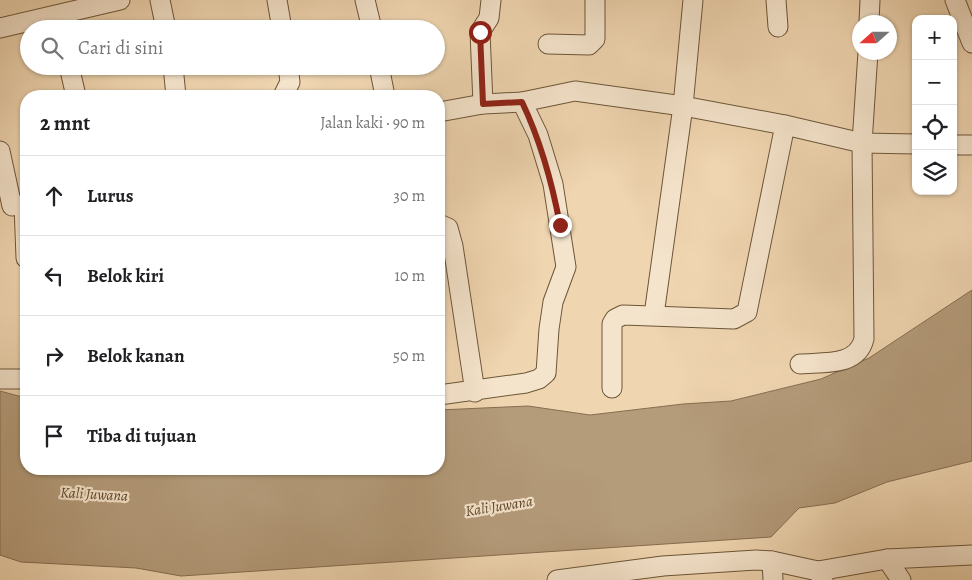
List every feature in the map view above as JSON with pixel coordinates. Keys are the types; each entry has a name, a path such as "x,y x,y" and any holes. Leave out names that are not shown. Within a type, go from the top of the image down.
{"street":[{"path":"62,20 120,0"},
{"path":"160,0 164,20"},
{"path":"277,0 280,20"},
{"path":"365,0 370,20"},
{"path":"483,104 480,32 489,18 491,0"},
{"path":"548,44 589,45 596,39 595,0"},
{"path":"654,315 683,106 693,0"},
{"path":"776,0 778,27"},
{"path":"869,15 870,0"},
{"path":"955,0 972,43"},
{"path":"0,28 20,26"},
{"path":"800,364 847,360 862,348 864,339 862,143 867,60"},
{"path":"70,75 74,90"},
{"path":"174,75 175,90"},
{"path":"286,90 290,82 289,75"},
{"path":"381,75 384,90"},
{"path":"445,111 483,104 522,102 575,91 683,106 785,125 862,143 912,144"},
{"path":"445,395 476,392 526,383 539,379 546,373 548,329 553,302 566,267 553,184 538,135 522,102"},
{"path":"612,388 612,324 615,319 623,315 654,315 734,319 747,312 785,125"},
{"path":"957,144 972,145"},
{"path":"0,152 16,205 20,226"},
{"path":"445,227 448,228 453,246 476,392"},
{"path":"0,379 20,379"},
{"path":"557,580 664,573 772,561 820,575 887,559 972,555"},
{"path":"887,559 901,580"},
{"path":"772,561 773,580"}],"water":[{"name":"Kali Juwana","path":"972,290 972,461 887,482 835,503 799,508 771,537 181,576 136,568 21,562 0,555 0,391 20,396 20,475 445,475 445,410 528,406 590,415 683,404 731,401 821,379 869,358"}],"route":[{"path":"480,32 483,104 522,102 538,135 553,184 560,225"}]}
